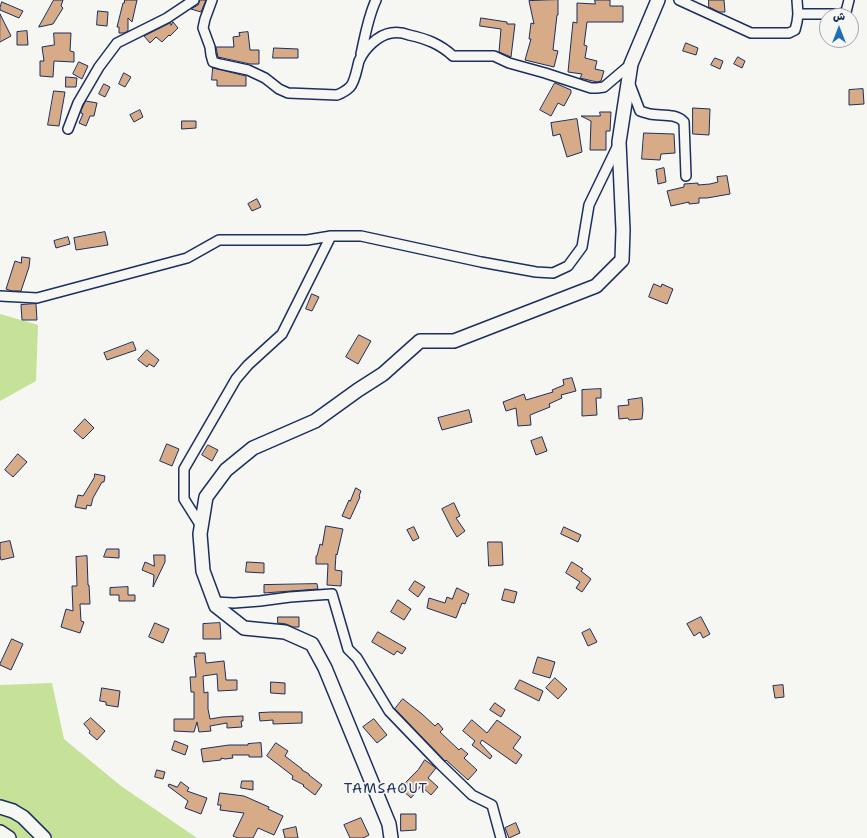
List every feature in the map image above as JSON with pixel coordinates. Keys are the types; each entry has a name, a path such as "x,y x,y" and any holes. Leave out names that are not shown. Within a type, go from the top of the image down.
{"main road":[{"path":"391,838 388,824 325,668 312,644 285,632 244,628 216,606 203,571 200,534 206,497 226,470 253,448 315,421 383,374 420,341 454,341 596,286 622,260 623,230 619,142 631,64 658,0"},
{"path":"0,807 13,811 23,817 44,838"},
{"path":"0,832 9,838"}],"street":[{"path":"68,129 78,103 99,67 117,43 167,18 194,0"},
{"path":"212,0 203,28 210,47 213,62 248,70 265,78 279,90 288,93 337,95 343,93 351,86 360,59 365,33 376,0"},
{"path":"679,0 751,33 789,33 795,30 798,14 797,0"},
{"path":"798,14 840,14 846,12 849,0"},
{"path":"360,59 369,46 382,36 391,33 403,33 426,39 446,50 453,56 494,56 509,63 591,88 604,87 631,64"},
{"path":"629,81 640,111 649,114 681,118 684,122 686,176"},
{"path":"0,296 37,298 187,258 219,240 307,240 331,236 361,236 481,262 536,272 553,273 568,266 582,247 589,205 619,142"},
{"path":"201,526 184,499 184,469 236,379 248,365 282,334 331,236"},
{"path":"215,602 234,603 332,594 348,649 357,658 389,711 472,795 492,806 502,838"}],"green space":[{"path":"0,314 38,325 36,381 0,401"},
{"path":"52,683 64,739 121,786 197,838 0,838 0,685"}],"building":[{"path":"54,0 63,0 61,6 63,8 53,24 39,27"},
{"path":"125,0 137,0 132,22 128,18 128,31 119,33 119,27 117,27"},
{"path":"200,0 206,0 201,12 191,9 198,5"},
{"path":"558,0 558,15 553,50 558,51 554,67 525,60 531,39 529,39 531,23 534,24 529,1"},
{"path":"595,0 610,0 610,6 623,6 623,22 587,22 584,45 587,46 585,58 597,61 595,69 604,71 601,81 597,82 580,78 582,74 568,72 573,22 577,23 577,3 595,4"},
{"path":"709,0 724,0 725,12 719,12 709,7"},
{"path":"2,2 23,11 19,18 0,10"},
{"path":"98,11 108,12 107,26 97,25"},
{"path":"0,14 11,36 0,42"},
{"path":"481,18 507,22 507,24 515,24 511,57 499,52 501,29 480,26"},
{"path":"173,22 178,28 162,42 156,37 150,43 144,36 170,23 171,25"},
{"path":"27,31 28,45 17,45 17,32"},
{"path":"248,32 250,50 259,50 259,64 250,64 218,57 216,47 234,47 233,37 240,36 239,33"},
{"path":"54,33 71,33 70,51 74,52 74,62 54,61 53,77 40,76 40,61 44,61 42,47 54,45"},
{"path":"686,43 698,48 696,55 683,51"},
{"path":"274,48 298,49 298,58 273,58"},
{"path":"738,57 745,61 742,68 734,64"},
{"path":"715,58 723,61 720,69 711,65"},
{"path":"79,62 88,66 82,79 73,74"},
{"path":"213,68 246,76 246,86 217,86 217,80 212,80"},
{"path":"124,73 131,77 125,87 119,84"},
{"path":"66,77 77,78 76,87 66,87"},
{"path":"555,83 571,90 571,93 564,106 558,103 551,116 540,110"},
{"path":"104,84 110,87 105,97 99,94"},
{"path":"863,89 864,104 849,105 849,90"},
{"path":"54,91 65,92 59,126 48,125"},
{"path":"86,101 97,103 94,116 90,116 86,126 79,123 83,114 81,111"},
{"path":"693,108 710,109 709,135 693,134"},
{"path":"140,110 143,117 134,122 130,115"},
{"path":"600,112 611,112 610,131 606,131 606,150 590,150 591,121 581,116 600,116"},
{"path":"577,119 582,152 567,157 560,134 553,136 551,123"},
{"path":"182,121 196,121 196,128 182,129"},
{"path":"644,133 674,134 675,153 661,154 660,160 642,159"},
{"path":"664,168 666,182 658,184 656,170"},
{"path":"727,176 730,194 699,198 699,203 689,204 689,202 671,206 667,191 684,187 684,184 698,183 698,185 718,182 717,177"},
{"path":"257,199 261,207 252,211 248,204"},
{"path":"105,232 108,245 76,250 74,238"},
{"path":"68,237 70,244 56,248 54,241"},
{"path":"22,257 30,258 29,267 21,291 6,289 15,261 21,263"},
{"path":"654,284 661,287 662,284 673,289 667,304 649,297"},
{"path":"312,294 319,297 312,311 306,309"},
{"path":"36,304 37,320 22,320 21,305"},
{"path":"359,335 371,341 358,364 346,357"},
{"path":"133,342 136,350 107,360 104,353"},
{"path":"147,350 159,360 154,367 149,364 147,367 138,360"},
{"path":"572,378 576,391 561,395 562,398 549,404 550,407 530,415 531,425 518,426 516,408 506,411 503,402 524,394 526,400 553,392 552,390 564,385 563,380"},
{"path":"601,389 601,398 596,398 597,415 582,416 582,390"},
{"path":"642,398 642,419 619,419 618,406 629,405 628,400"},
{"path":"469,410 472,422 442,430 438,418"},
{"path":"85,419 94,428 83,439 74,431"},
{"path":"542,437 547,451 536,455 531,441"},
{"path":"167,444 179,449 172,466 160,461"},
{"path":"208,445 218,450 212,461 202,455"},
{"path":"18,454 27,462 13,477 5,470"},
{"path":"95,474 105,476 104,482 102,482 93,498 91,506 87,505 86,509 75,507 78,495 83,496"},
{"path":"356,488 361,491 360,497 350,519 342,516"},
{"path":"454,503 460,516 456,518 465,531 457,537 442,509"},
{"path":"326,526 343,529 337,555 336,554 335,570 342,571 341,586 327,585 328,564 316,564 316,556 320,544 322,545"},
{"path":"414,527 419,538 413,541 407,530"},
{"path":"564,527 581,535 578,542 561,534"},
{"path":"10,541 14,557 1,560 0,543"},
{"path":"488,542 502,542 503,565 489,566"},
{"path":"107,549 119,549 119,558 104,557"},
{"path":"154,555 165,555 165,562 153,587 154,575 142,570 145,562 154,566"},
{"path":"87,556 90,604 80,604 81,621 84,622 80,633 61,627 66,609 73,611 72,586 77,586 76,557"},
{"path":"247,562 264,563 264,573 246,572"},
{"path":"572,562 583,569 581,571 591,579 582,592 576,588 580,582 566,573"},
{"path":"415,581 425,587 418,597 409,590"},
{"path":"317,584 318,589 264,593 264,585"},
{"path":"128,587 128,595 135,595 135,601 119,601 119,595 110,595 110,588"},
{"path":"457,588 469,594 465,604 462,603 456,618 427,608 429,598 445,603 447,597 452,599"},
{"path":"505,589 517,592 514,603 502,600"},
{"path":"398,600 411,609 404,620 391,612"},
{"path":"278,617 299,617 299,627 278,623"},
{"path":"701,617 710,634 703,638 700,632 694,636 687,624"},
{"path":"155,623 169,629 163,643 149,637"},
{"path":"220,623 221,639 203,639 203,624"},
{"path":"590,629 597,642 588,646 582,633"},
{"path":"378,632 406,648 402,654 397,651 394,655 372,642"},
{"path":"12,639 23,644 11,670 0,664"},
{"path":"196,653 205,653 206,663 224,661 226,680 237,680 237,690 218,691 217,674 203,676 204,693 208,692 208,709 210,719 243,716 243,721 241,721 242,727 227,728 227,723 210,726 211,731 199,732 197,722 194,732 174,731 174,719 194,719 194,692 191,692 190,677 196,677 194,656 196,657"},
{"path":"538,657 555,662 550,678 533,673"},
{"path":"555,678 567,689 558,699 546,688"},
{"path":"520,680 543,691 539,701 515,689"},
{"path":"271,682 285,683 285,694 271,693"},
{"path":"783,685 784,697 775,698 773,686"},
{"path":"102,688 120,691 118,707 106,705 106,702 100,701"},
{"path":"403,699 435,726 438,723 443,729 440,732 459,750 461,748 468,754 464,758 477,770 468,780 446,760 445,761 395,709"},
{"path":"495,703 505,710 501,717 490,710"},
{"path":"302,712 302,723 273,724 273,720 260,721 259,713"},
{"path":"91,718 105,731 97,740 89,733 90,731 84,724"},
{"path":"374,719 387,735 377,743 363,727"},
{"path":"472,720 487,733 497,720 521,737 513,748 522,755 516,764 482,740 480,743 492,756 490,759 472,745 475,741 463,731"},
{"path":"175,741 188,746 185,755 172,750"},
{"path":"261,743 262,757 232,755 233,758 221,758 221,760 203,762 201,749"},
{"path":"276,743 288,751 285,756 322,785 315,795 303,786 304,785 292,779 293,776 267,756"},
{"path":"425,760 436,768 428,778 438,787 431,795 421,786 411,798 400,788 418,770"},
{"path":"157,770 165,772 163,779 155,777"},
{"path":"242,781 253,781 253,790 241,788"},
{"path":"181,782 189,788 187,791 207,798 201,814 185,808 188,801 168,786 169,784 177,787"},
{"path":"220,793 244,796 269,807 268,809 283,816 274,835 258,828 253,838 238,838 233,836 244,813 220,810 221,805 218,805"},
{"path":"401,814 416,814 416,830 401,831"},
{"path":"361,818 369,835 363,838 350,838 344,825"},
{"path":"516,823 520,833 509,838 505,828"},
{"path":"296,827 298,838 285,838 283,830"}],"district":[{"name":"TAMSAOUT","path":"386,789"}]}
